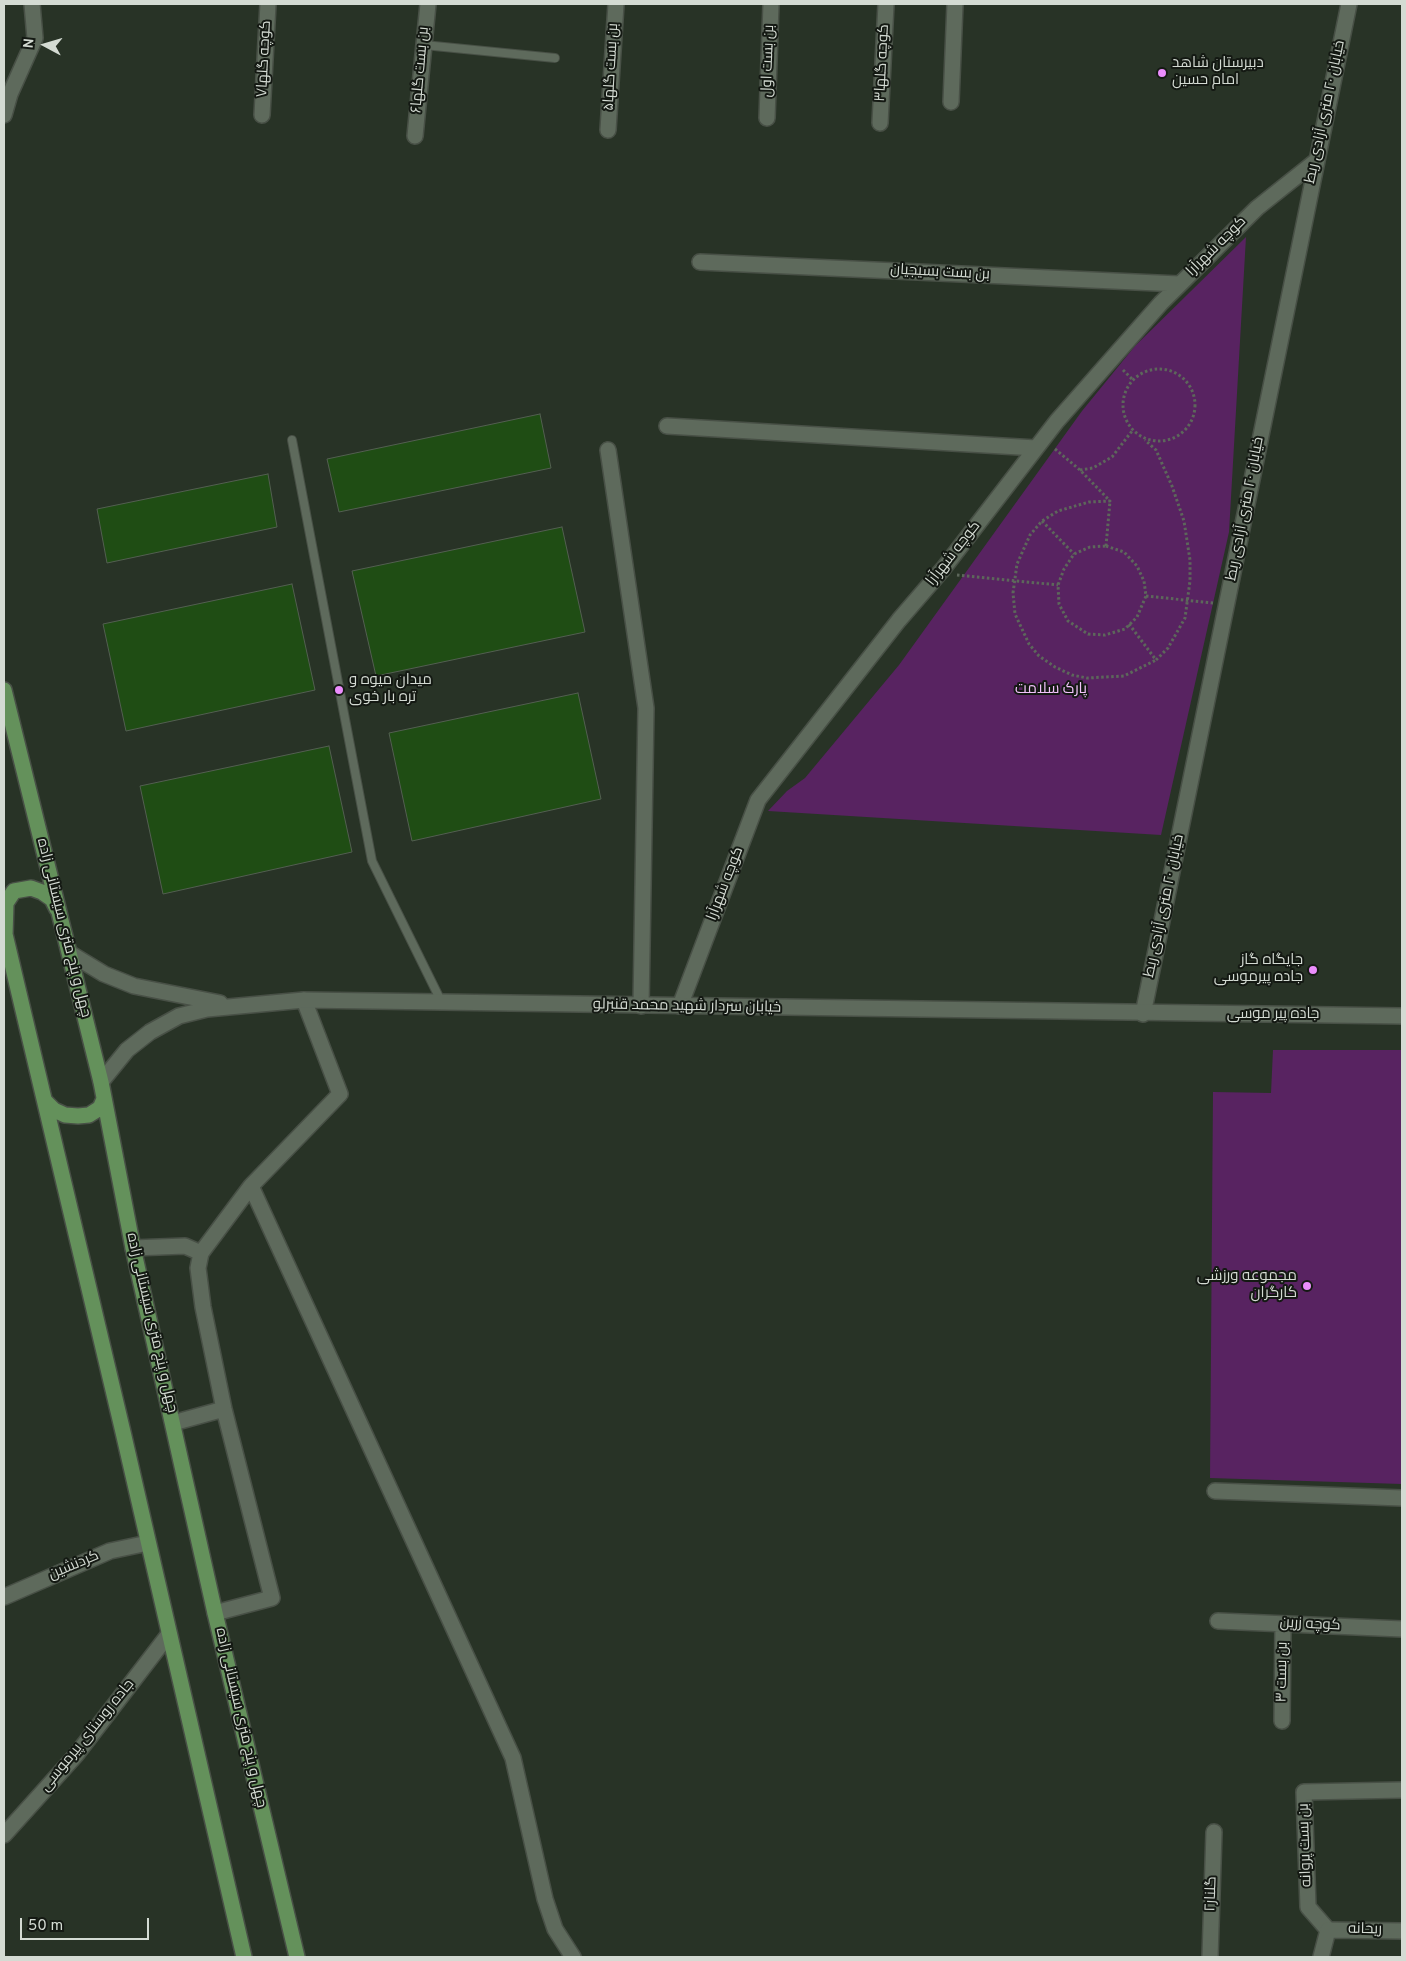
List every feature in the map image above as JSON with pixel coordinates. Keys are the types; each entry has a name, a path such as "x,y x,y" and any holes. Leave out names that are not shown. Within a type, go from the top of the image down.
{"highway":[{"name":"چهل و پنج متری سیستانی زاده","path":"4,690 71,954 101,1082 133,1248 174,1423 215,1613 297,1957"},
{"path":"61,917 52,899 42,892 31,888 14,891 6,903 4,933 45,1101 244,1957"},
{"path":"45,1101 54,1110 65,1116 78,1116 89,1115 100,1108 104,1099"}],"street":[{"path":"4,115 10,94 35,38 32,4"},
{"name":"کوچه گلها۷","path":"262,115 268,4"},
{"name":"بن بست گلها۶","path":"415,136 428,4"},
{"name":"بن بست گلها۵","path":"608,130 616,4"},
{"name":"بن بست اول","path":"767,118 771,4"},
{"name":"کوچه گلها۳","path":"880,122 886,4"},
{"path":"951,102 955,4"},
{"name":"خیابان ۲۰ متری آزادی ربط","path":"1143,1014 1349,4"},
{"name":"کوچه شهرآرا","path":"680,1006 758,800 939,573 1039,443 1122,346 1179,284 1257,208 1316,161"},
{"name":"بن بست بسیجیان","path":"700,262 1179,284"},
{"path":"668,426 1039,443"},
{"path":"608,450 646,708 641,1006"},
{"path":"71,954 104,974 134,986 231,1006"},
{"path":"215,1613 272,1598 224,1409 203,1307 198,1268 201,1253 251,1186 340,1094 304,1000"},
{"name":"خیابان سردار شهید محمد قنبرلو","path":"231,1006 304,1000 1143,1014"},
{"path":"101,1082 127,1050 150,1032 179,1016 207,1009 231,1006"},
{"name":"جاده پیر موسی","path":"1143,1014 1402,1016"},
{"path":"251,1186 513,1758 545,1899 555,1929 573,1957"},
{"path":"133,1248 185,1246 201,1253"},
{"path":"174,1423 224,1409"},
{"path":"1214,1491 1402,1498"},
{"name":"کردنشین","path":"4,1598 110,1551 148,1543"},
{"name":"کوچه زرین","path":"1218,1622 1402,1628"},
{"name":"بن بست ۳","path":"1282,1721 1283,1624"},
{"name":"جاده روستای پیرموسی","path":"4,1835 76,1756 169,1634"},
{"name":"بن بست پروانه","path":"1328,1930 1308,1907 1304,1792 1402,1790"},
{"name":"گلنار۲","path":"1210,1957 1214,1832"},
{"path":"1321,1957 1328,1930"},
{"name":"ریحانه","path":"1328,1930 1402,1931"}],"lane":[{"path":"424,45 555,58"},
{"path":"292,440 372,861 442,1003"}],"path":[{"path":"1110,501 1072,506 1058,510 1042,521 1030,535 1022,550 1014,580 1015,614 1029,644 1039,656 1055,667 1072,674 1103,678 1124,676 1156,660 1168,648 1185,618 1188,601 1190,560 1184,521 1172,486 1156,450 1132,431 1125,410 1127,386 1138,374 1151,370 1165,370 1177,373 1194,395 1196,409 1192,422 1184,432 1171,440 1145,440"},
{"path":"1080,470 1093,468 1112,457 1132,431"},
{"path":"1039,443 1080,470 1110,501 1106,546"},
{"path":"1042,521 1074,554"},
{"path":"1106,546 1124,552 1137,566 1144,580 1146,596 1138,618 1124,629 1105,635 1088,634 1068,621 1059,604 1058,585 1064,569 1074,554 1090,547 1106,546"},
{"path":"939,573 1058,585"},
{"path":"1146,596 1227,605"},
{"path":"1129,624 1156,660"}],"green space":[{"name":"پارک سلامت","path":"1246,237 1229,532 1161,835 768,811 787,791 805,778 899,665 1082,411 1135,346"},
{"name":"مجموعه ورزشی کارگران","path":"1273,1050 1402,1050 1402,1484 1210,1478 1213,1092 1271,1093"}],"building":[{"path":"540,414 551,468 339,512 327,459"},
{"path":"268,474 277,527 107,563 97,509"},
{"path":"562,527 585,632 376,676 352,571"},
{"path":"292,584 315,690 126,731 103,624"},
{"path":"578,693 601,799 412,841 389,733"},
{"path":"329,746 352,852 163,894 140,786"}],"place":[{"name":"دبیرستان شاهد امام حسین","path":"1162,73"},
{"name":"میدان میوه و تره بار خوی","path":"339,690"},
{"name":"جایگاه گاز جاده پیرموسی","path":"1313,970"},
{"name":"مجموعه ورزشی کارگران","path":"1307,1286"}]}
